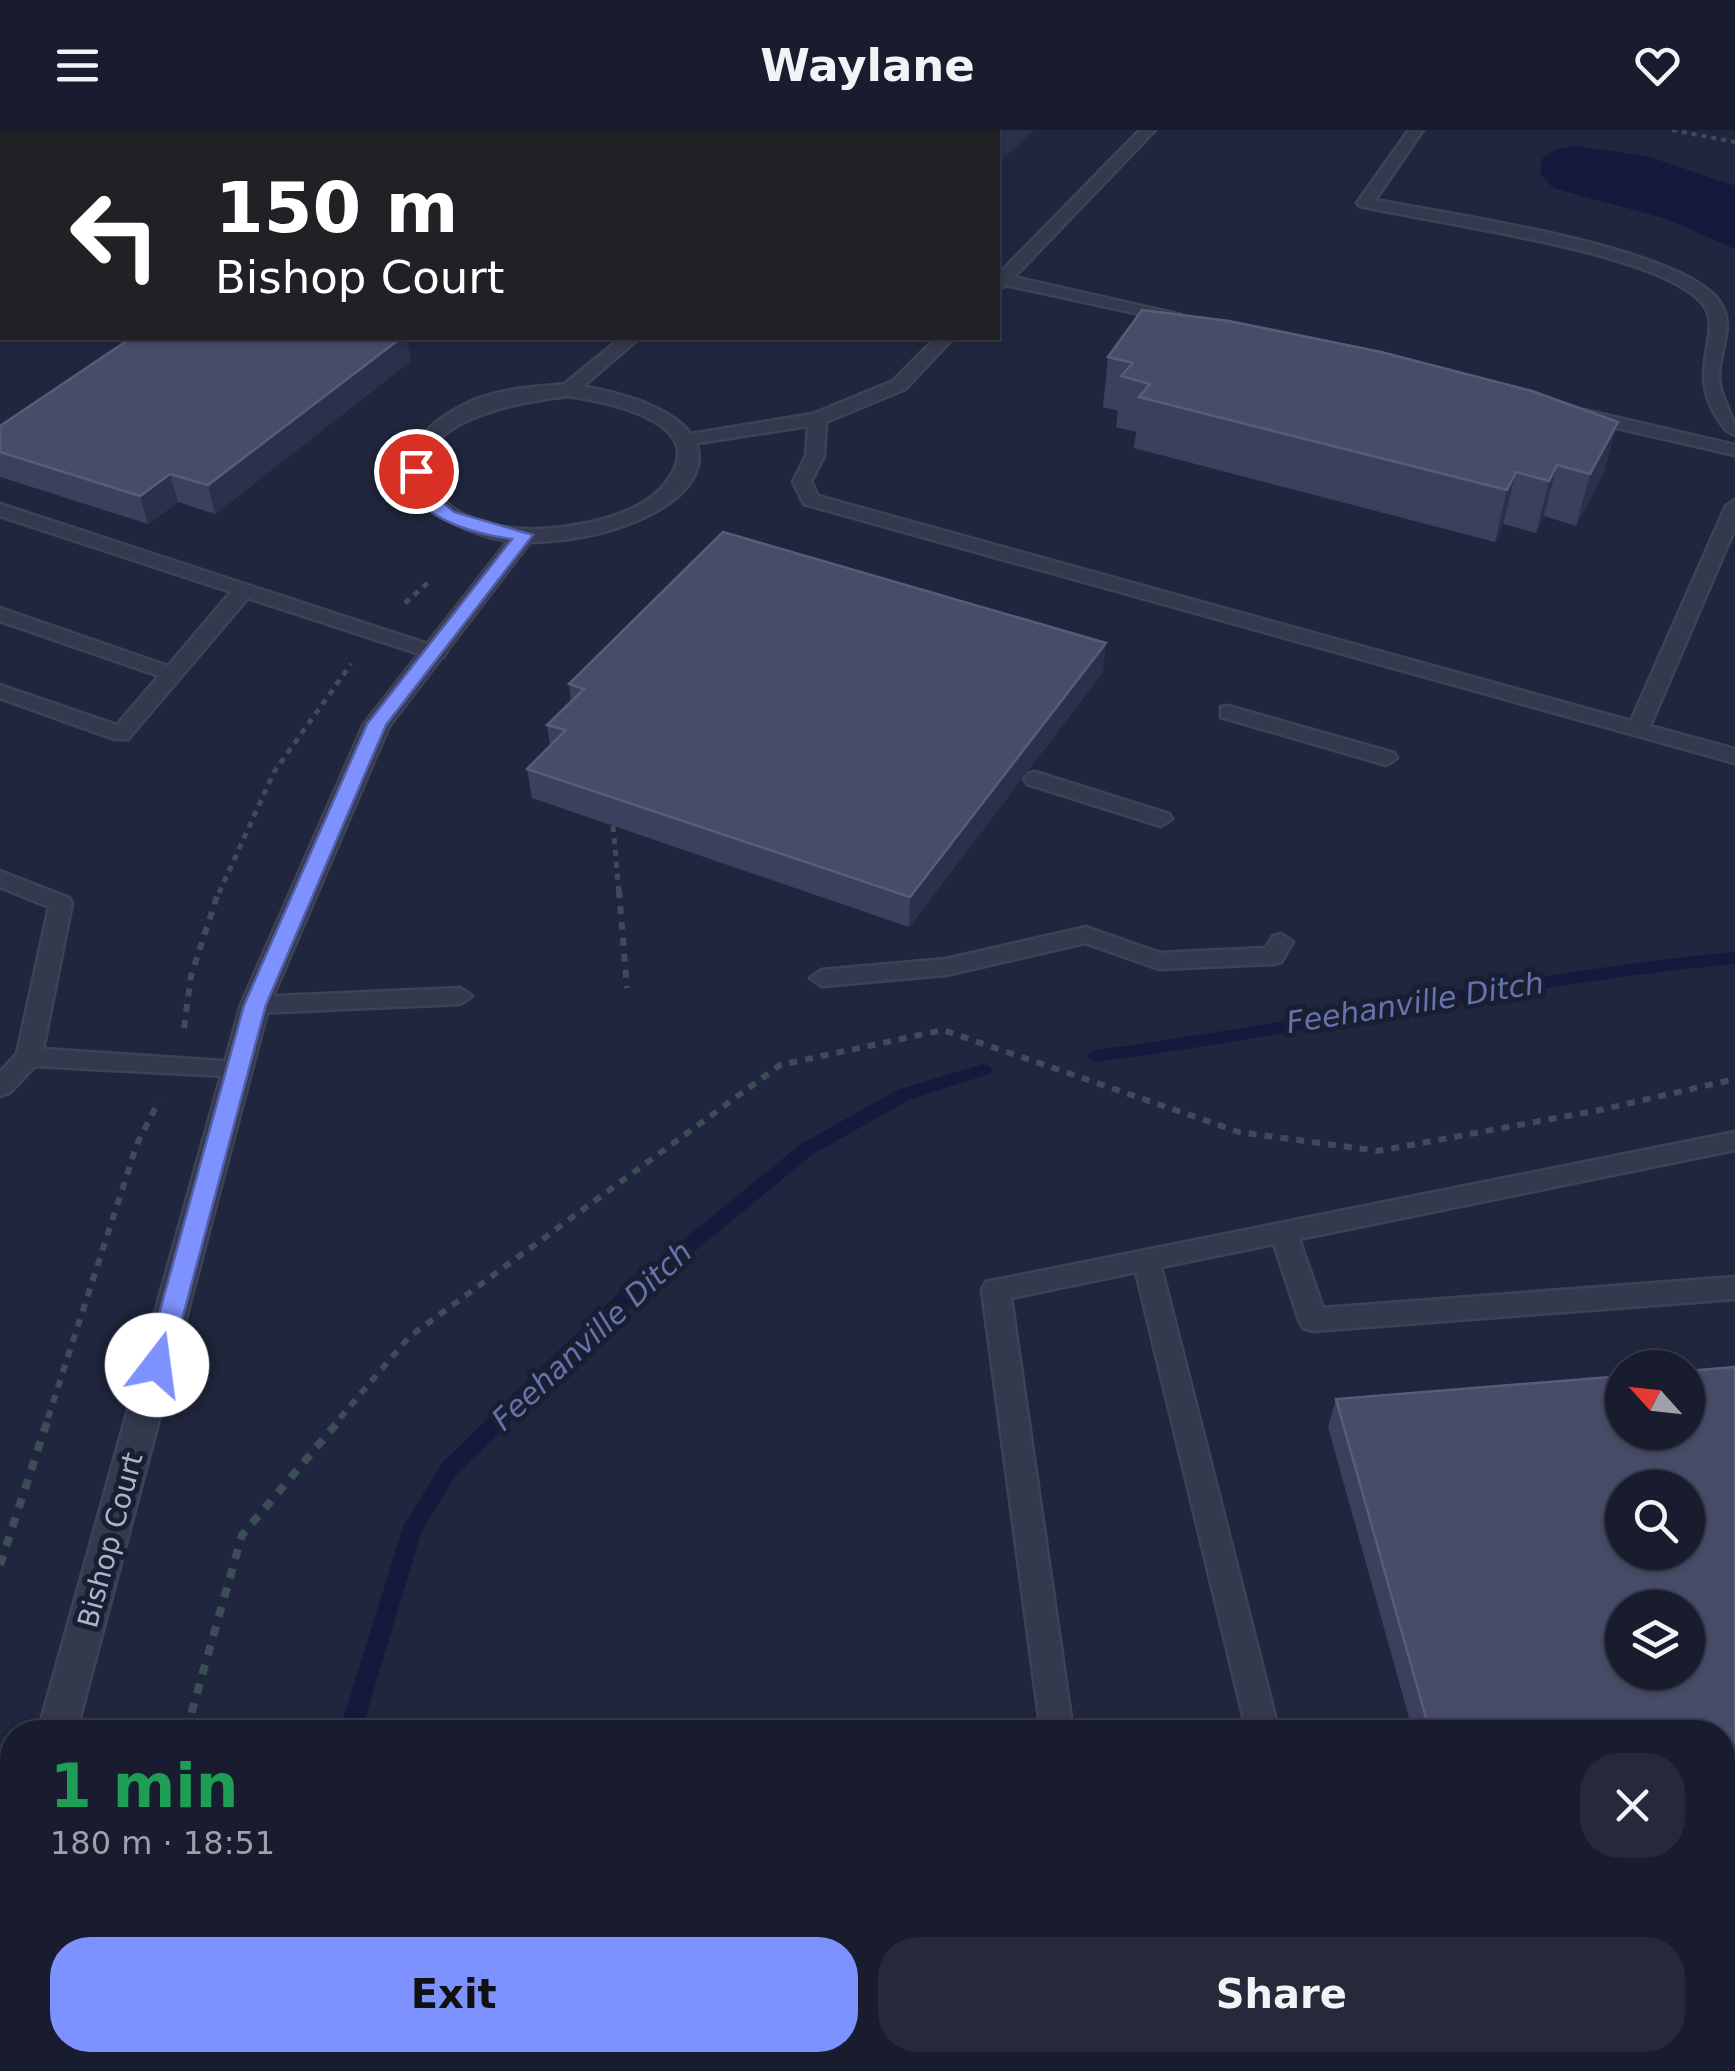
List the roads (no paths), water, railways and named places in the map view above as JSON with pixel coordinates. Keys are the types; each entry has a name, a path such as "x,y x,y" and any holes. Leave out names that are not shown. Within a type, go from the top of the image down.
{"street":[{"path":"568,390 608,394 643,404 670,420 685,440 688,464 676,487 650,508 599,528 524,535 486,530 448,516 424,495 416,471 423,446 446,423 494,402 568,390"},
{"name":"Bishop Court","path":"60,1720 255,1005 377,724 524,535"}],"lane":[{"path":"1000,282 1148,130"},
{"path":"1416,130 1365,203 1642,262 1688,280 1712,302 1722,328 1708,380 1720,412 1735,430"},
{"path":"1000,282 1195,324"},
{"path":"568,390 629,340"},
{"path":"685,440 817,419 899,385 943,340"},
{"path":"1562,410 1735,450"},
{"path":"817,419 815,456 802,482 811,500 1735,756"},
{"path":"0,510 436,653"},
{"path":"1638,729 1733,516"},
{"path":"0,692 122,734 244,590"},
{"path":"0,614 172,674"},
{"path":"1228,712 1386,758"},
{"path":"1035,779 1160,819"},
{"path":"0,878 61,903 29,1057 0,1087"},
{"path":"822,978 946,966 1086,935 1159,961 1273,956 1281,942"},
{"path":"255,1005 460,996"},
{"path":"29,1057 238,1071"},
{"path":"1055,1720 996,1290 1735,1141"},
{"path":"1283,1232 1313,1320 1735,1288"},
{"path":"1146,1260 1260,1720"}],"water":[{"path":"1578,146 1650,157 1735,186 1735,249 1667,219 1553,188 1540,173 1542,159 1556,149"}],"waterway":[{"name":"Feehanville Ditch","path":"1096,1056 1256,1033 1575,976 1735,958"},
{"name":"Feehanville Ditch","path":"354,1720 413,1527 449,1469 631,1293 807,1149 903,1095 983,1070"}]}
